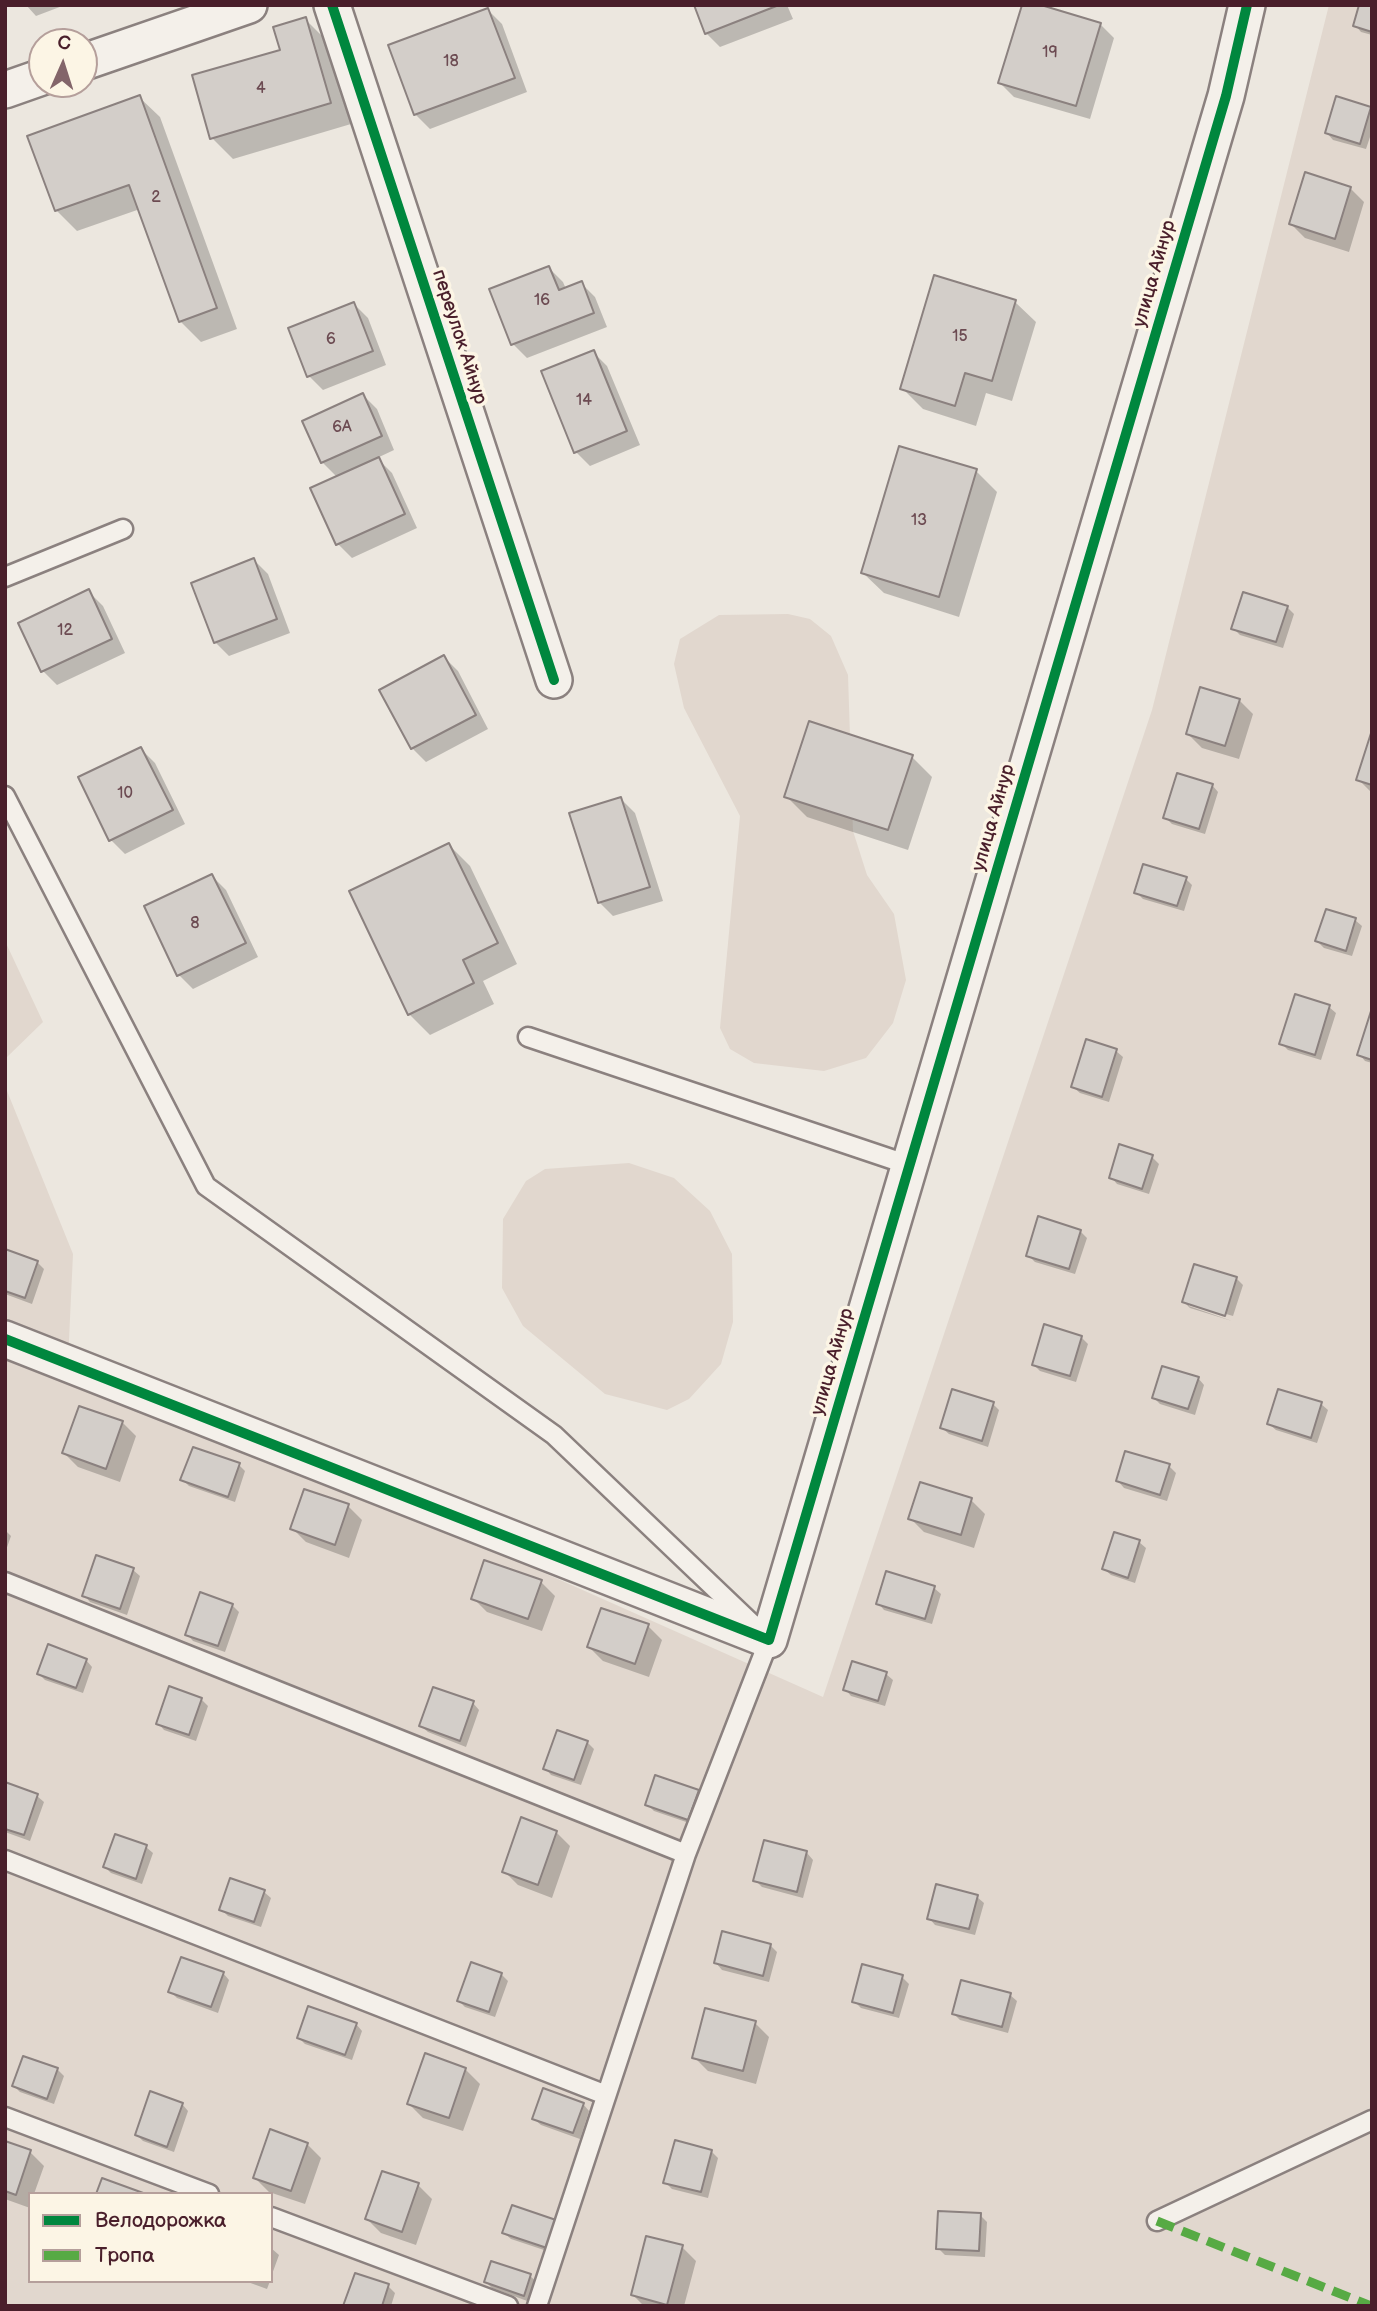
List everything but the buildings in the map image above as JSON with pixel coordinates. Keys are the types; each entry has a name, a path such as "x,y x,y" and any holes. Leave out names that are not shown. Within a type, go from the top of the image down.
{"street":[{"path":"98,57 249,5"},
{"name":"переулок Айнур","path":"332,5 554,680"},
{"name":"улица Айнур","path":"769,1640 1226,96 1247,5"},
{"path":"5,90 28,82"},
{"path":"5,1339 769,1640"}],"lane":[{"path":"5,577 123,529"},
{"path":"5,796 206,1186 554,1435 769,1640 686,1854 537,2306"},
{"path":"528,1037 909,1165"},
{"path":"5,1582 686,1854"},
{"path":"5,1860 606,2095"},
{"path":"5,2118 204,2192"},
{"path":"1157,2221 1372,2120"},
{"path":"273,2218 508,2306"}],"shaded area":[{"path":"1329,5 1372,5 1372,2306 5,2306 5,1086 73,1254 68,1361 823,1697 1152,710"},
{"path":"788,614 810,619 831,636 848,675 853,831 867,875 894,914 906,980 893,1023 866,1058 824,1071 754,1063 730,1049 720,1028 740,816 684,708 674,664 680,639 719,615"},
{"path":"5,941 43,1022 5,1059"},
{"path":"629,1163 674,1178 710,1211 732,1254 733,1322 721,1364 689,1399 667,1410 605,1394 523,1326 502,1288 503,1219 526,1181 545,1169"}],"marked path":[{"path":"1157,2221 1371,2306"}],"cycle path":[{"path":"332,5 554,680"},
{"path":"5,1339 769,1640 1226,96 1247,5"}]}
